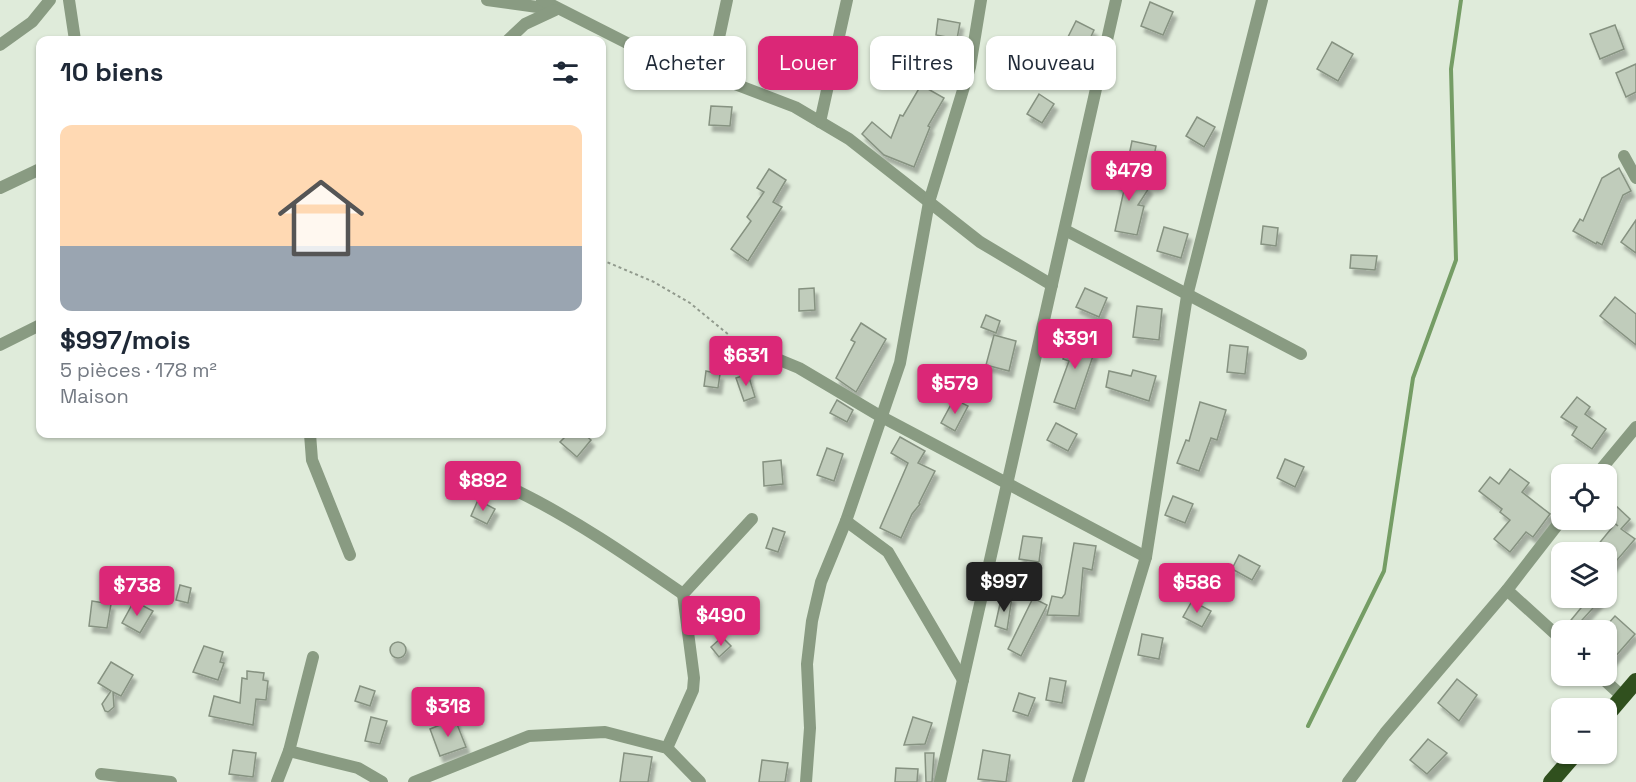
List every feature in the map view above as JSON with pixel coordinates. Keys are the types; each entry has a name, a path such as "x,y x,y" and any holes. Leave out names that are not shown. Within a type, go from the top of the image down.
{"highway":[{"path":"1617,704 1632,688"},
{"path":"1551,782 1567,764"}],"street":[{"path":"0,45 32,22 50,0"},
{"path":"69,0 74,36"},
{"path":"488,0 557,5"},
{"path":"542,0 557,5 624,41"},
{"path":"719,36 727,0"},
{"path":"820,122 847,0"},
{"path":"806,782 810,728 807,664 812,621 821,582 846,521 900,363 929,202 969,67 981,0"},
{"path":"940,782 1116,0"},
{"path":"1078,782 1146,557 1187,296 1262,0"},
{"path":"512,36 525,24 557,5"},
{"path":"746,88 795,106 849,139 981,242 1052,285"},
{"path":"1624,156 1636,178"},
{"path":"0,188 36,171"},
{"path":"1065,230 1301,354"},
{"path":"0,345 36,327"},
{"path":"738,342 799,368 880,416 1146,557"},
{"path":"1605,464 1636,427"},
{"path":"310,438 312,460 350,555"},
{"path":"513,489 539,501 621,551 682,594 694,678 693,690 667,748"},
{"path":"682,594 752,519"},
{"path":"846,521 888,552 963,680"},
{"path":"1348,782 1385,733 1507,590 1553,530"},
{"path":"1507,590 1551,630"},
{"path":"277,782 289,751 314,657"},
{"path":"1617,682 1632,688"},
{"path":"414,782 530,736 605,732 667,748 700,782"},
{"path":"289,751 358,768 382,782"},
{"path":"101,774 171,782"}],"path":[{"path":"606,262 654,282 690,303 738,342"}],"building":[{"path":"1150,2 1173,12 1163,35 1141,26"},
{"path":"938,19 960,23 958,36 936,35"},
{"path":"1076,21 1094,30 1091,36 1068,36"},
{"path":"1615,25 1624,49 1600,59 1590,34"},
{"path":"1332,42 1353,54 1338,81 1317,69"},
{"path":"1636,64 1636,92 1626,97 1616,73"},
{"path":"918,90 930,90 944,98 928,126 930,127 914,167 884,155 862,134 872,122 891,138 900,115 903,116"},
{"path":"1039,94 1054,104 1042,123 1027,114"},
{"path":"711,106 732,107 730,126 709,125"},
{"path":"1197,117 1215,127 1204,147 1186,136"},
{"path":"1132,141 1156,146 1151,171 1127,165"},
{"path":"1118,166 1149,188 1138,205 1144,206 1137,235 1115,231 1124,190 1109,179"},
{"path":"1619,168 1631,191 1623,195 1602,245 1597,242 1596,244 1573,231 1580,219 1583,221 1602,178"},
{"path":"769,169 786,180 773,202 782,207 748,261 731,249 751,221 747,217 764,192 757,188"},
{"path":"1636,220 1636,253 1621,242"},
{"path":"1263,226 1278,228 1276,246 1261,244"},
{"path":"1164,227 1188,234 1181,258 1157,251"},
{"path":"1351,255 1377,256 1375,270 1350,268"},
{"path":"814,288 815,310 799,311 799,289"},
{"path":"1085,288 1107,298 1099,317 1076,307"},
{"path":"1615,297 1636,314 1636,345 1600,316"},
{"path":"1137,306 1162,309 1159,340 1133,337"},
{"path":"986,315 1000,321 996,333 981,327"},
{"path":"861,323 886,339 856,392 836,378 855,342 851,340"},
{"path":"1072,331 1091,337 1087,351 1094,353 1075,409 1054,402 1069,361 1063,359"},
{"path":"994,335 1016,341 1009,371 986,365"},
{"path":"1230,345 1248,347 1245,374 1227,372"},
{"path":"1133,370 1156,376 1149,401 1106,387 1109,371 1131,376"},
{"path":"706,371 720,374 718,388 704,386"},
{"path":"748,374 755,397 744,401 736,378"},
{"path":"1577,397 1590,407 1585,414 1606,429 1592,449 1572,435 1577,427 1561,417"},
{"path":"954,399 968,406 955,431 941,423"},
{"path":"837,400 853,410 847,422 830,413"},
{"path":"1200,402 1226,410 1217,440 1211,438 1199,471 1177,463 1186,440 1189,441"},
{"path":"1056,423 1077,434 1068,451 1047,440"},
{"path":"900,437 925,451 918,463 935,471 901,538 880,528 908,463 891,453"},
{"path":"564,438 589,438 591,440 577,457 560,442"},
{"path":"827,448 843,454 834,481 817,475"},
{"path":"1285,459 1304,467 1295,487 1277,478"},
{"path":"781,460 783,484 764,486 763,462"},
{"path":"1510,469 1529,483 1522,492 1550,514 1533,537 1526,532 1510,552 1494,539 1510,520 1500,512 1502,509 1479,491 1490,477 1499,484"},
{"path":"1173,496 1193,504 1185,523 1165,515"},
{"path":"478,500 495,509 487,524 471,516"},
{"path":"1617,507 1630,519 1621,529 1635,539 1617,560 1617,542 1600,542 1610,530 1617,530"},
{"path":"773,528 785,532 778,552 766,548"},
{"path":"1023,536 1042,538 1039,562 1019,559"},
{"path":"1074,543 1096,546 1092,570 1083,568 1079,616 1047,615 1052,596 1062,598 1065,594"},
{"path":"1239,555 1260,566 1252,580 1232,569"},
{"path":"180,585 191,588 188,603 176,600"},
{"path":"1002,595 1012,597 1007,630 995,626"},
{"path":"1033,598 1047,605 1021,656 1008,649"},
{"path":"92,601 111,604 107,628 89,626"},
{"path":"134,601 153,611 140,633 122,623"},
{"path":"1192,601 1211,611 1202,627 1183,617"},
{"path":"1581,608 1593,608 1582,620 1571,620"},
{"path":"1615,616 1635,634 1617,654 1617,620 1611,620"},
{"path":"1142,634 1163,638 1159,659 1138,655"},
{"path":"722,637 731,646 719,657 711,647"},
{"path":"398,642 406,650 398,658 390,650"},
{"path":"204,646 223,652 220,662 224,663 218,680 193,672"},
{"path":"111,662 133,675 121,696 113,692 114,707 108,712 102,704 111,691 98,683"},
{"path":"247,671 264,673 263,680 268,681 266,700 256,699 253,725 209,716 214,696 240,703 242,678 247,679"},
{"path":"1050,678 1066,681 1062,703 1046,700"},
{"path":"1457,679 1477,695 1459,721 1438,703"},
{"path":"360,686 375,691 370,706 355,701"},
{"path":"1019,693 1035,698 1028,716 1013,711"},
{"path":"371,717 387,721 380,744 365,741"},
{"path":"913,717 932,723 925,744 904,745"},
{"path":"455,719 466,747 440,756 430,729"},
{"path":"1428,739 1447,753 1427,774 1410,760"},
{"path":"233,750 256,753 253,777 229,774"},
{"path":"983,750 1010,755 1006,782 978,779"},
{"path":"624,753 652,757 648,782 620,782"},
{"path":"925,753 934,753 932,782 926,782"},
{"path":"762,760 788,763 785,782 759,782"},
{"path":"896,768 918,769 917,782 895,782"}],"waterway":[{"path":"1308,726 1384,571 1413,378 1456,260 1451,69 1461,0"}]}
